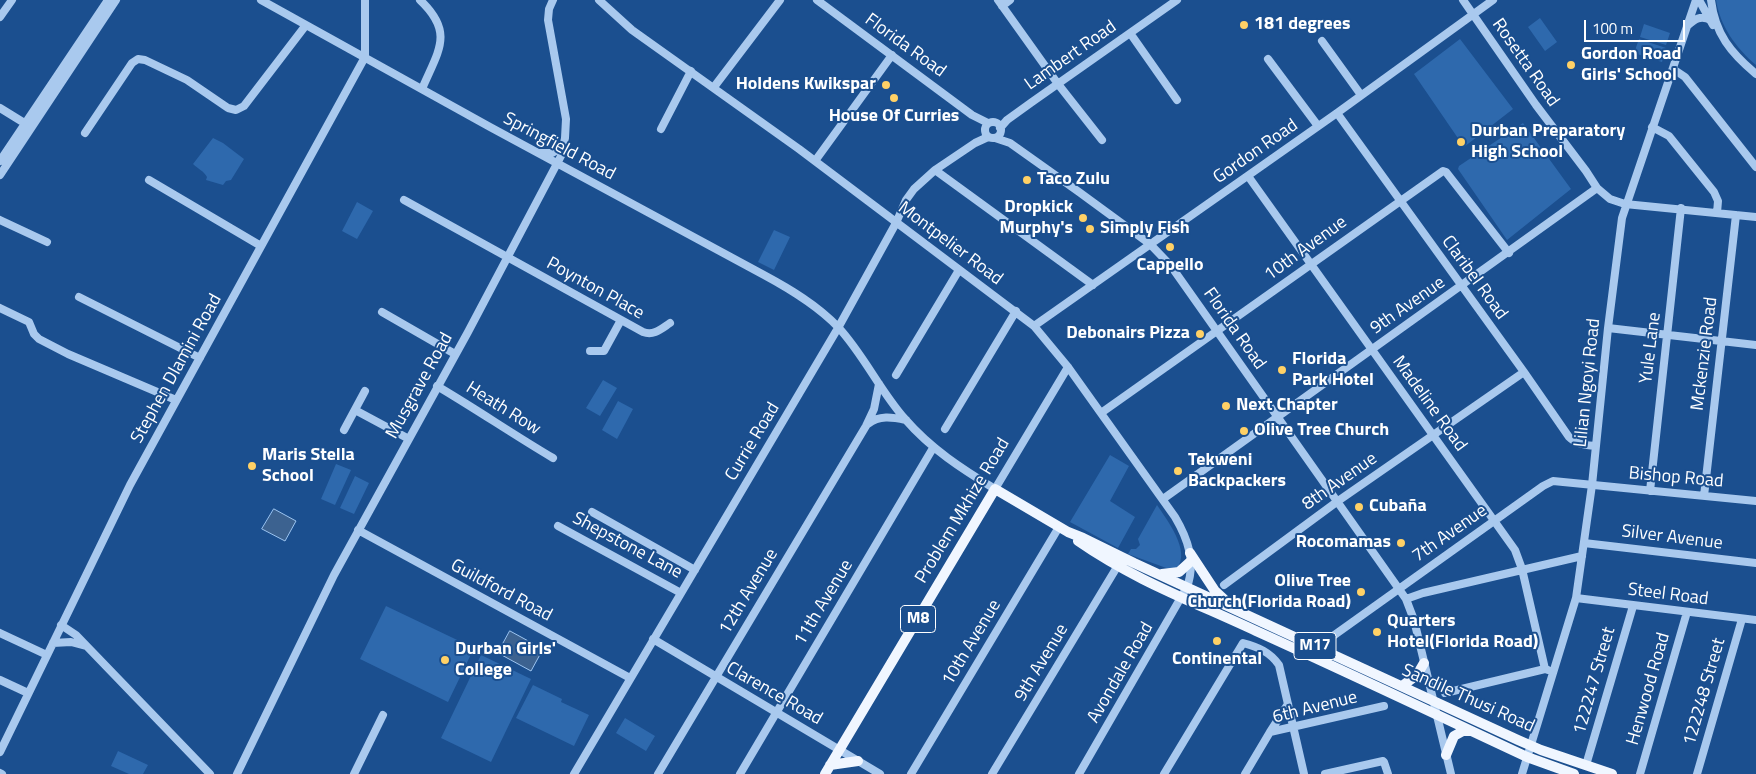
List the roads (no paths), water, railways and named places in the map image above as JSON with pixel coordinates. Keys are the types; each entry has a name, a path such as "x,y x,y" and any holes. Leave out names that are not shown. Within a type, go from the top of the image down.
{"main road":[{"name":"Sandile Thusi Road","path":"995,489 1063,530 1117,567 1527,757 1574,774"},
{"name":"Problem Mkhize Road","path":"828,770 995,489"},
{"name":"Sandile Thusi Road","path":"1063,530 1530,745 1612,774"},
{"path":"1156,573 1179,572 1190,557 1223,600 1246,615"},
{"path":"1402,686 1417,676 1424,663"},
{"path":"1446,755 1454,736 1463,731 1472,731"},
{"path":"828,770 858,761"}],"street":[{"path":"0,17 12,0"},
{"path":"0,161 108,0"},
{"path":"1,170 116,0"},
{"name":"Springfield Road","path":"261,0 273,3 306,25 781,284 816,308 838,328"},
{"name":"Stephen Dlamini Road","path":"0,752 130,486 365,57 365,0"},
{"path":"420,0 432,11 442,36 438,52 422,89"},
{"name":"Musgrave Road","path":"237,774 313,615 558,163 564,146 566,119 548,20 549,9 553,0"},
{"name":"Montpelier Road","path":"598,0 632,30 815,161 1034,326 1068,367 1163,499 1185,535 1190,557 1190,578 1187,587"},
{"path":"714,87 780,0"},
{"name":"Florida Road","path":"817,0 975,117 988,131 1010,143 1150,244 1170,266 1406,599 1414,620 1451,774"},
{"path":"1010,0 1000,3 1058,84 1102,140"},
{"name":"Lambert Road","path":"988,131 1000,134 999,127 1007,120 1177,0"},
{"name":"Rosetta Road","path":"1462,0 1597,188 1610,200 1625,204"},
{"name":"Gordon Road","path":"1034,326 1337,113 1493,0"},
{"path":"1698,0 1732,52 1756,74"},
{"name":"Lilian Ngoyi Road","path":"1522,774 1548,671 1576,598 1592,485 1608,328 1625,204 1673,69 1686,26 1698,0"},
{"path":"1711,0 1721,35"},
{"path":"1686,26 1699,18 1711,20"},
{"path":"85,133 132,64 138,59 145,60 187,80 228,108 240,109 306,25"},
{"path":"1130,33 1177,100"},
{"path":"1322,41 1361,95"},
{"path":"815,161 892,55"},
{"path":"1268,59 1318,126"},
{"path":"1673,69 1685,77 1756,166"},
{"path":"661,130 691,71"},
{"path":"0,108 26,124"},
{"name":"Claribel Road","path":"1337,113 1569,437 1574,442 1596,446"},
{"path":"988,131 992,122 999,127"},
{"name":"Florida Road","path":"999,127 1010,143"},
{"path":"1652,127 1669,136 1714,192 1718,201 1717,213"},
{"name":"Currie Road","path":"574,774 838,328 896,223 906,200 914,189 935,170 975,143 988,131"},
{"path":"538,153 552,153 564,146"},
{"path":"935,170 1092,285"},
{"name":"10th Avenue","path":"1101,413 1439,173 1446,172 1509,253"},
{"name":"Madeline Road","path":"1248,176 1515,550 1548,671"},
{"path":"149,180 261,246"},
{"name":"9th Avenue","path":"1163,499 1509,253 1597,188"},
{"name":"Poynton Place","path":"404,200 648,334 657,332 670,323"},
{"path":"1625,204 1681,208 1756,217"},
{"name":"Yule Lane","path":"1650,491 1681,208"},
{"name":"Mckenzie Road","path":"1704,496 1736,215"},
{"path":"0,220 47,242"},
{"path":"896,375 959,270"},
{"path":"79,296 200,358"},
{"path":"0,308 29,322 34,334 46,343 176,400"},
{"path":"945,429 1016,311"},
{"path":"382,312 455,354"},
{"path":"590,351 604,351 621,320"},
{"name":"Sandile Thusi Road","path":"838,328 906,420 934,448 995,489"},
{"path":"1608,328 1756,345"},
{"name":"Problem Mkhize Road","path":"995,489 1068,367"},
{"name":"8th Avenue","path":"1224,585 1338,501 1524,372"},
{"name":"12th Avenue","path":"658,774 866,426 874,409 879,384"},
{"name":"Heath Row","path":"437,386 485,414 515,436 553,458"},
{"path":"344,430 365,391"},
{"path":"355,410 408,439"},
{"path":"866,426 875,419 881,418 906,420"},
{"name":"11th Avenue","path":"740,774 934,448"},
{"name":"7th Avenue","path":"1333,636 1543,486 1553,481 1592,485"},
{"name":"Bishop Road","path":"1592,485 1756,501"},
{"path":"592,512 695,570"},
{"name":"Shepstone Lane","path":"558,526 681,593"},
{"name":"Guildford Road","path":"358,530 630,678"},
{"name":"10th Avenue","path":"911,774 1063,530"},
{"name":"Silver Avenue","path":"1584,543 1756,563"},
{"path":"1406,599 1423,593 1582,556"},
{"name":"9th Avenue","path":"992,774 1117,567"},
{"name":"Avondale Road","path":"1079,774 1187,587"},
{"name":"Steel Road","path":"1576,598 1756,620"},
{"name":"122247 Street","path":"1586,765 1633,606"},
{"name":"Henwood Road","path":"1640,774 1687,612"},
{"name":"122248 Street","path":"1697,774 1742,619"},
{"path":"61,625 76,635 210,774"},
{"path":"0,633 47,655"},
{"name":"Clarence Road","path":"653,639 880,774"},
{"path":"53,642 71,642 86,646"},
{"path":"1164,774 1243,643 1262,649 1274,659 1282,676 1304,774"},
{"path":"1445,693 1548,671"},
{"path":"0,680 28,693"},
{"path":"1270,732 1288,704"},
{"name":"6th Avenue","path":"1245,774 1270,732 1384,706"},
{"path":"354,774 383,715"},
{"path":"1324,774 1382,761 1388,774"}],"place":[{"name":"181 degrees","path":"1244,25"},
{"name":"Gordon Road Girls' School","path":"1571,65"},
{"name":"Holdens Kwikspar","path":"886,85"},
{"name":"House Of Curries","path":"894,98"},
{"name":"Durban Preparatory High School","path":"1461,142"},
{"name":"Taco Zulu","path":"1027,180"},
{"name":"Dropkick Murphy's","path":"1083,218"},
{"name":"Simply Fish","path":"1090,229"},
{"name":"Cappello","path":"1170,247"},
{"name":"Debonairs Pizza","path":"1200,334"},
{"name":"Florida Park Hotel","path":"1282,370"},
{"name":"Next Chapter","path":"1226,406"},
{"name":"Olive Tree Church","path":"1244,431"},
{"name":"Maris Stella School","path":"252,466"},
{"name":"Tekweni Backpackers","path":"1178,471"},
{"name":"Cubaña","path":"1359,507"},
{"name":"Rocomamas","path":"1401,543"},
{"name":"Olive Tree Church(Florida Road)","path":"1361,592"},
{"name":"Quarters Hotel(Florida Road)","path":"1377,632"},
{"name":"Continental","path":"1217,641"},
{"name":"Durban Girls' College","path":"445,660"}]}
